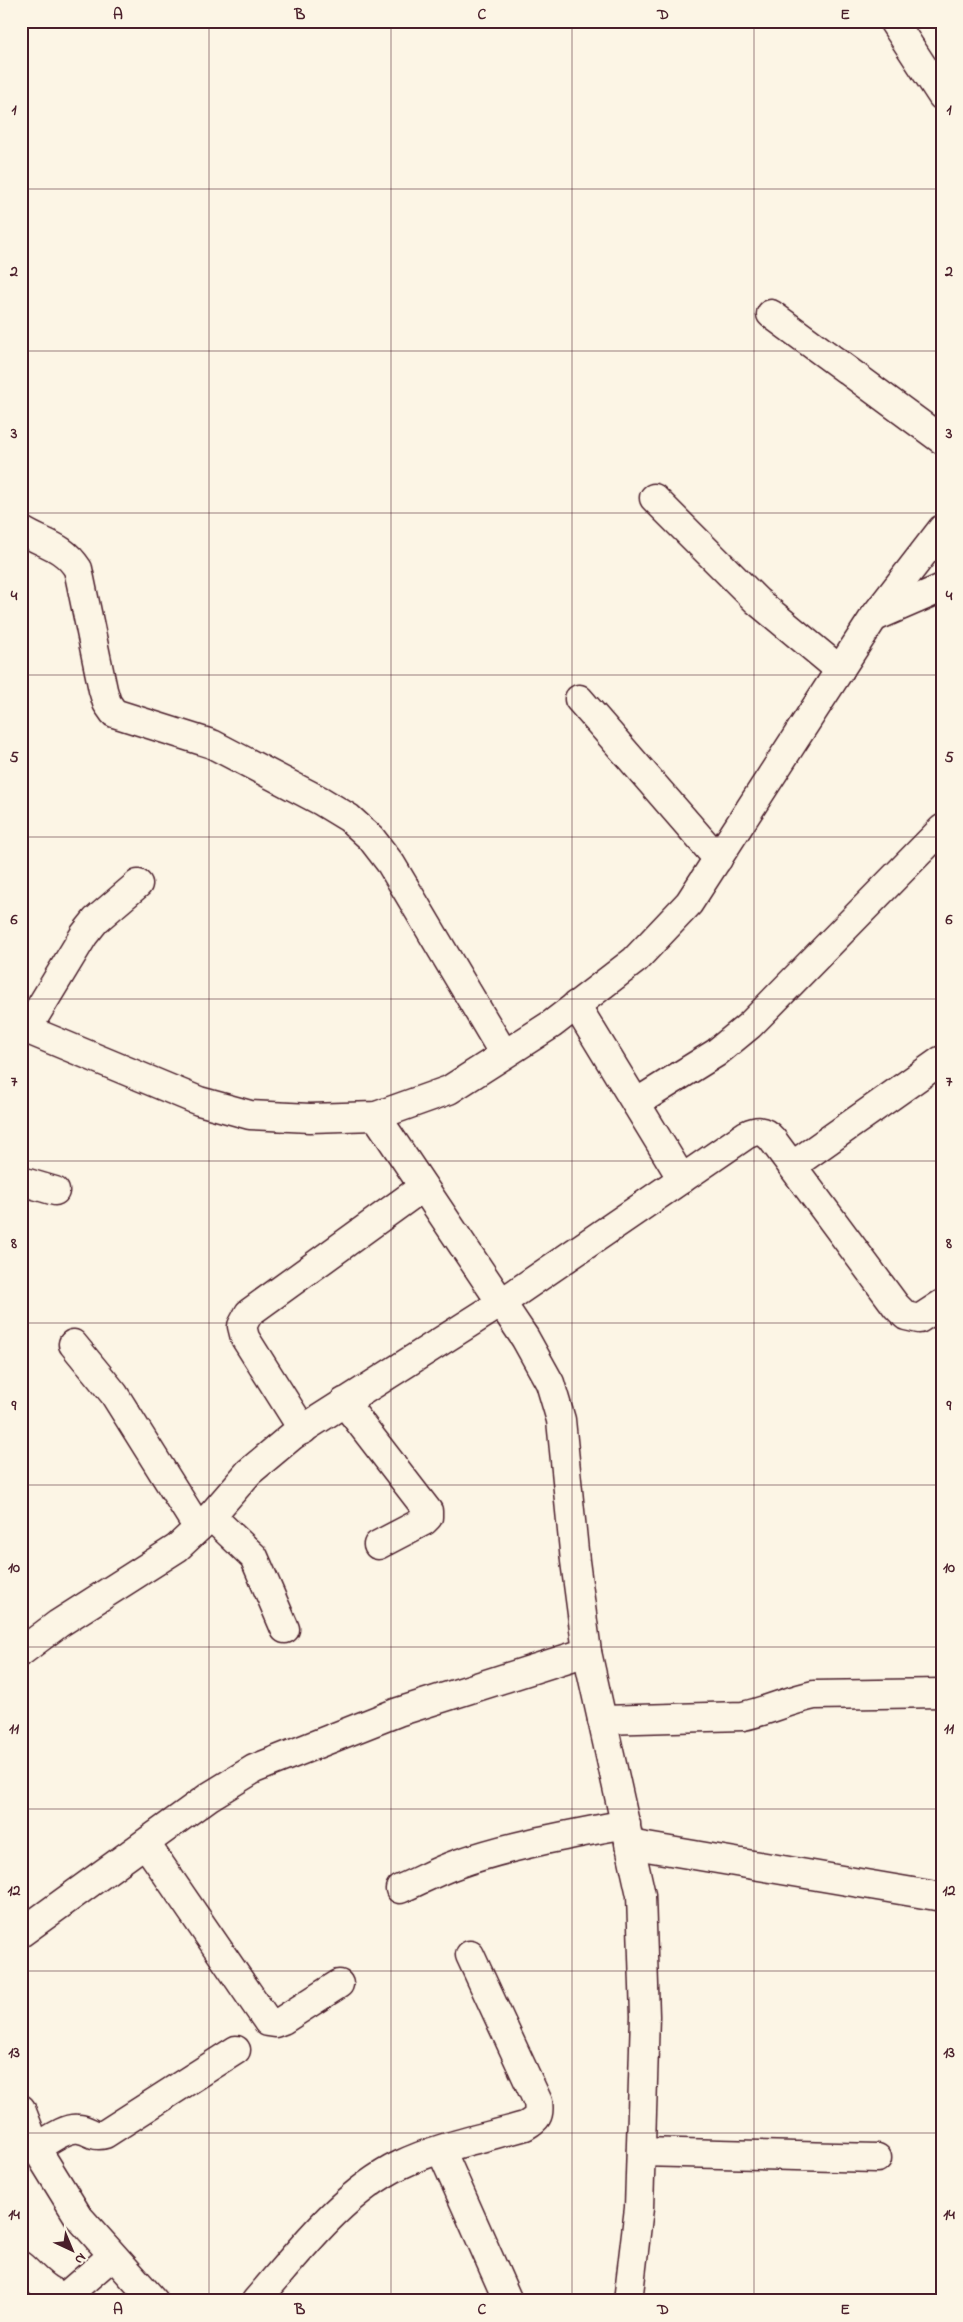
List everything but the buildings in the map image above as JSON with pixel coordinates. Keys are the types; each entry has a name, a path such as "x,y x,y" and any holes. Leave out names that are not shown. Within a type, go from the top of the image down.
{"street":[{"path":"893,21 942,96"},
{"path":"771,314 942,440"},
{"path":"654,498 757,601 840,670"},
{"path":"138,884 96,920 84,935 24,1028 199,1101 250,1115 310,1118 376,1116 449,1090 552,1024 635,960 688,903 874,617 942,529"},
{"path":"21,530 52,544 70,556 78,569 103,690 107,703 114,713 212,744 349,818 371,838 391,864 504,1054"},
{"path":"874,617 942,588"},
{"path":"579,699 718,859"},
{"path":"636,1103 716,1053 750,1025 942,830"},
{"path":"576,1005 682,1179"},
{"path":"792,1166 942,1060"},
{"path":"376,1116 525,1338 550,1383 561,1420 575,1561 587,1652 642,1904 645,2016 640,2208 628,2301"},
{"path":"21,1652 58,1624 176,1548 205,1522 249,1472 303,1430 500,1303 757,1130 766,1132 896,1306 906,1316 919,1319 942,1304"},
{"path":"21,1182 55,1191"},
{"path":"303,1430 245,1338 242,1326 249,1313 423,1187"},
{"path":"73,1344 114,1394 205,1522 254,1557 285,1629"},
{"path":"344,1402 428,1511 428,1517 424,1521 378,1546"},
{"path":"21,1933 210,1796 254,1770 398,1712 587,1652"},
{"path":"602,1720 743,1716 814,1694 942,1693"},
{"path":"400,1889 456,1864 518,1846 628,1834 942,1897"},
{"path":"146,1844 268,2022 275,2023 283,2020 339,1984"},
{"path":"256,2301 319,2229 363,2188 400,2165 441,2150 525,2126 536,2120 540,2112 538,2102 470,1955"},
{"path":"36,2148 68,2130 78,2128 91,2135 105,2134 236,2050"},
{"path":"21,2109 36,2148 78,2216 154,2301"},
{"path":"441,2150 508,2301"},
{"path":"641,2152 877,2158"},
{"path":"21,2266 53,2294 67,2295 112,2256"}]}
